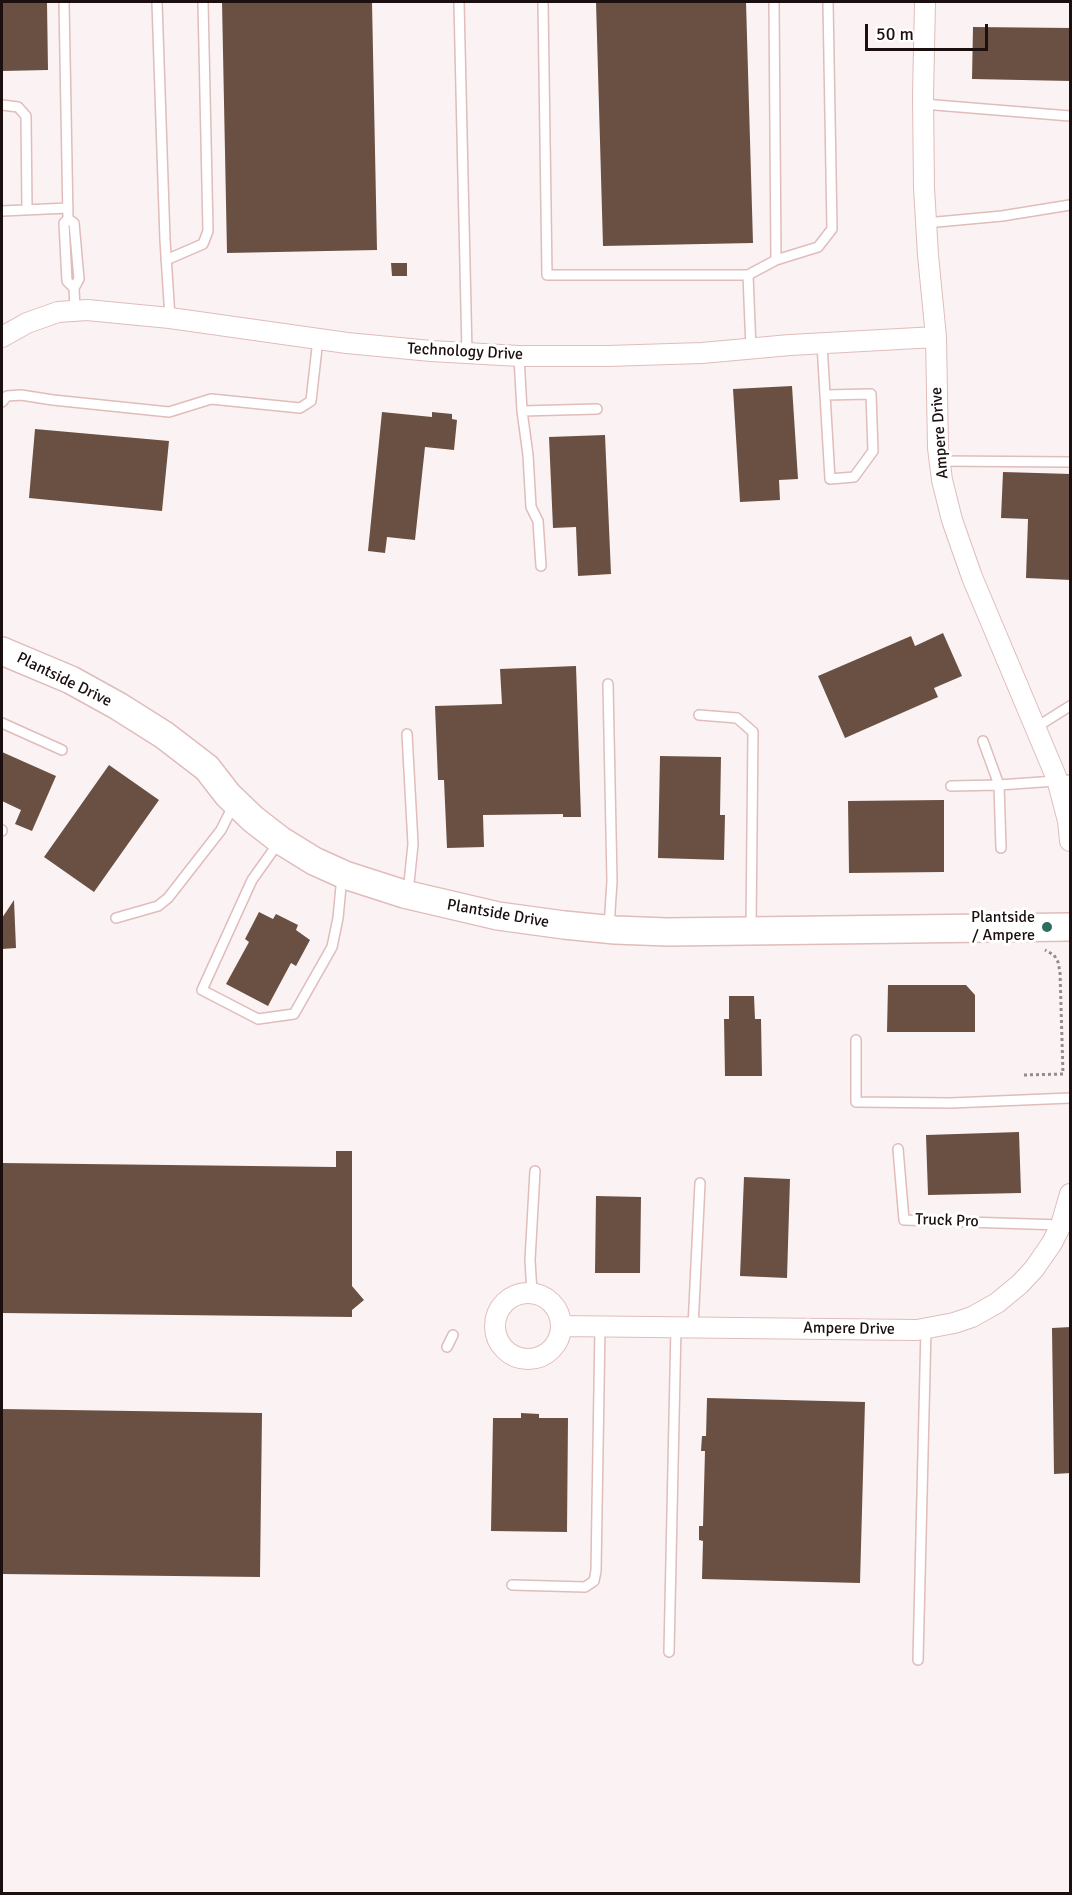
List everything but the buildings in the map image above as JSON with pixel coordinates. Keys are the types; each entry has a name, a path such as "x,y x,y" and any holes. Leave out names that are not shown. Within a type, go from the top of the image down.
{"street":[{"name":"Ampere Drive","path":"925,2 923,104 926,223 936,337 940,461 952,520 972,577 1035,728 1064,779 1071,841"},
{"name":"Technology Drive","path":"2,337 27,323 58,312 75,310 170,318 318,339 519,356 608,357 936,337"},
{"name":"Plantside Drive","path":"2,651 71,680 164,735 207,768 253,819 280,840 314,861 342,874 407,895 498,916 564,925 667,932 1071,927"},
{"name":"Ampere Drive","path":"561,1326 926,1329 954,1323 972,1317 997,1303 1034,1269 1061,1225 1071,1194"},
{"path":"520,1293 532,1293 541,1295 550,1301 557,1311 561,1326 555,1345 547,1353 535,1358 517,1357 503,1348 496,1334 495,1321 505,1301 520,1293"}],"lane":[{"path":"64,2 68,219 74,223 79,279 74,288 75,310"},
{"path":"157,2 170,318"},
{"path":"166,260 203,244 208,231 203,2"},
{"path":"459,2 467,353"},
{"path":"543,2 547,275 748,276 776,260 818,247 832,229 828,2"},
{"path":"774,2 776,260"},
{"path":"923,104 1071,116"},
{"path":"2,105 18,107 26,116 27,209"},
{"path":"926,223 1002,216 1071,205"},
{"path":"2,211 68,207"},
{"path":"748,276 752,349"},
{"path":"2,402 7,396 21,395 169,412 211,399 300,408 311,401 318,339"},
{"path":"822,344 825,395 830,479 854,477 873,451 871,394 825,395"},
{"path":"519,356 531,507 538,521 541,566"},
{"path":"522,411 597,409"},
{"path":"940,461 1071,462"},
{"path":"608,684 612,881 609,929"},
{"path":"1035,728 1071,706"},
{"path":"699,714 737,718 753,732 751,931"},
{"path":"2,723 62,750"},
{"path":"407,734 413,844 407,895"},
{"path":"983,741 999,786 1000,848"},
{"path":"951,786 999,786 1064,779"},
{"path":"116,918 158,906 168,898 221,830 235,801"},
{"path":"280,840 252,880 202,990 258,1019 294,1014 332,948 338,918 342,874"},
{"path":"856,1040 856,1102 951,1103 1071,1098"},
{"name":"Truck Pro","path":"898,1149 904,1220 1061,1225"},
{"path":"532,1293 530,1260 534,1171"},
{"path":"669,1652 685,1327 700,1183"},
{"path":"512,1585 585,1587 594,1581 600,1326"},
{"path":"918,1660 926,1329"},
{"path":"447,1347 453,1335"}],"path":[{"path":"1024,1075 1063,1074 1058,962 1054,955 1046,950 1038,949"}],"place":[{"name":"Plantside / Ampere","path":"1047,927"}]}
